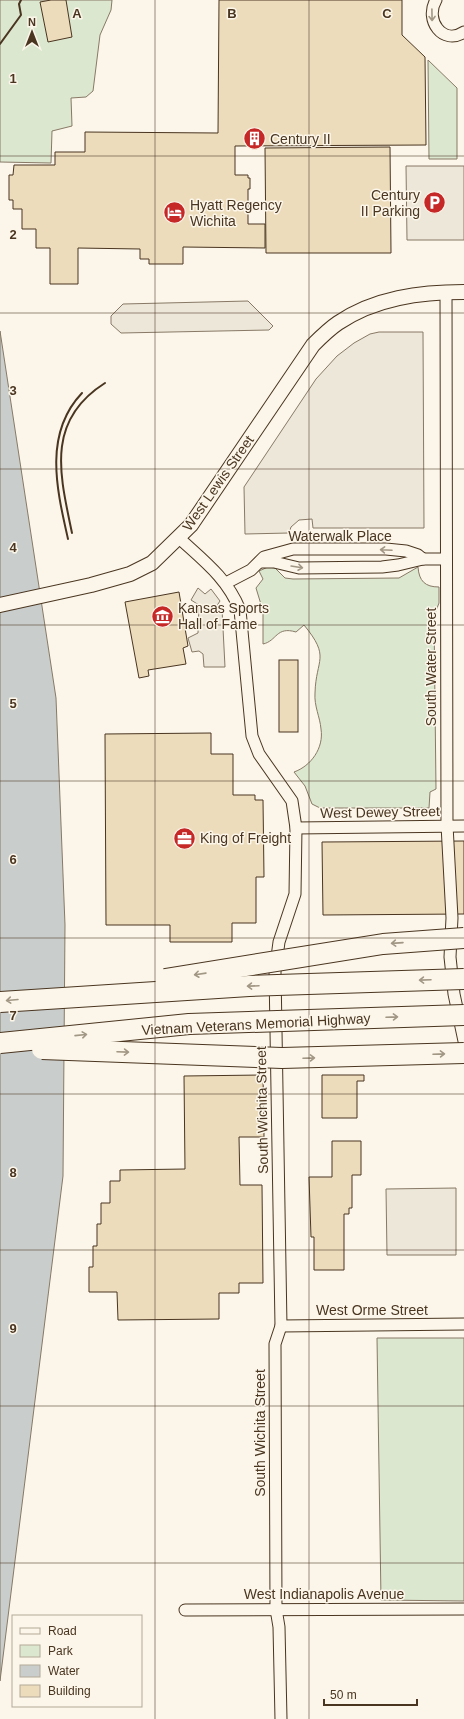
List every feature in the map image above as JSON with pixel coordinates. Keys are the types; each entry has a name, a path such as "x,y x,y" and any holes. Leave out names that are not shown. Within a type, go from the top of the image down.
{"highway":[{"path":"0,1002 222,971 383,944 464,938"},
{"path":"37,998 249,986 464,979"},
{"name":"Vietnam Veterans Memorial Highway","path":"0,1043 189,1024 464,1015"},
{"path":"0,1048 282,1058 464,1053"}],"street":[{"path":"436,0 431,14 433,22 438,29 444,34 453,35 464,32"},
{"name":"West Lewis Street","path":"0,605 90,585 130,574 152,563 191,525 313,344 338,323 366,307 399,298 446,292 464,292"},
{"name":"South Water Street","path":"446,292 447,825 452,918 450,957 454,994 464,1041"},
{"name":"South Wichita Street","path":"179,538 226,583 240,610 252,736 259,754 292,801 296,828 295,894 279,942 275,972 281,1326 275,1344 276,1609 279,1626 281,1719"},
{"name":"Waterwalk Place","path":"226,583 251,570 264,557 293,549 386,549 406,551 418,555 423,559"},
{"name":"Waterwalk Place","path":"258,563 266,561 299,568 382,567 423,559 446,559"},
{"name":"West Dewey Street","path":"296,828 447,825 464,826"},
{"name":"West Orme Street","path":"281,1326 464,1324"},
{"name":"West Indianapolis Avenue","path":"185,1610 464,1609"}],"green space":[{"path":"0,0 112,0 111,10 100,35 93,91 86,97 71,98 72,126 52,131 51,163 0,162"},
{"path":"428,60 457,88 457,159 429,159"},
{"path":"268,567 275,568 285,578 293,579 399,578 418,567 421,579 426,584 439,587 439,603 434,616 436,789 430,792 429,808 320,808 312,804 305,786 294,772 311,761 320,743 320,720 315,698 320,652 312,636 304,625 296,632 280,632 271,640 263,644 263,611 256,588 263,579 259,571"},
{"path":"377,1338 464,1338 464,1601 381,1600"}],"shaded area":[{"name":"Century II Parking","path":"406,166 464,166 464,240 407,240"},
{"path":"248,301 273,326 269,330 121,333 111,324 111,316 123,304"},
{"path":"379,332 423,332 424,528 313,528 312,519 299,520 291,527 289,533 245,534 244,487 316,379 337,356 354,343 370,334"},
{"path":"198,588 205,594 211,589 220,601 214,610 222,609 225,667 204,667 203,654 199,651 192,652 188,638 198,633 199,605 191,600"},
{"path":"456,1188 456,1255 387,1255 386,1189"}],"water":[{"path":"0,331 56,698 65,925 63,1176 0,1681"}],"building":[{"path":"66,0 72,37 48,42 40,2"},
{"name":"Century II","path":"219,0 402,0 402,35 425,57 426,145 235,146 235,175 248,175 248,178 250,178 250,189 248,189 248,224 265,224 265,248 183,247 183,264 149,264 149,259 140,259 140,249 78,248 78,284 50,284 50,248 36,248 36,229 22,229 22,209 13,209 13,200 9,200 9,175 13,175 14,165 55,165 55,152 85,152 85,132 218,133"},
{"path":"390,147 391,253 266,253 265,148"},
{"path":"179,592 188,646 183,648 186,664 148,670 149,676 139,678 125,602"},
{"path":"279,660 298,660 298,732 279,732"},
{"name":"King of Freight","path":"211,733 211,754 233,754 233,795 255,795 255,800 263,800 264,877 256,877 256,923 232,923 232,942 170,942 170,925 106,925 105,734"},
{"path":"464,841 464,914 323,915 322,842"},
{"path":"263,1075 264,1137 239,1137 240,1185 262,1185 263,1283 239,1283 239,1293 219,1293 219,1319 118,1320 117,1292 89,1292 89,1267 93,1267 93,1246 97,1246 97,1224 101,1224 101,1203 110,1203 110,1181 120,1181 120,1170 185,1169 184,1076"},
{"path":"322,1075 364,1075 364,1081 357,1081 357,1118 322,1118"},
{"path":"332,1141 361,1141 361,1175 352,1175 352,1208 349,1208 349,1214 344,1214 344,1270 314,1270 314,1237 311,1237 309,1177 332,1177"}],"wall":[{"path":"0,44 21,15 19,4 21,0"},
{"path":"72,533 61,470 65,432 73,414 86,398 105,383"},
{"path":"68,539 60,501 56,463 62,426 70,409 82,393"}],"place":[{"name":"Century II","path":"255,139"},
{"name":"Century II Parking","path":"435,203"},
{"name":"Hyatt Regency Wichita","path":"174,213"},
{"name":"Kansas Sports Hall of Fame","path":"162,616"},
{"name":"King of Freight","path":"185,838"}]}
